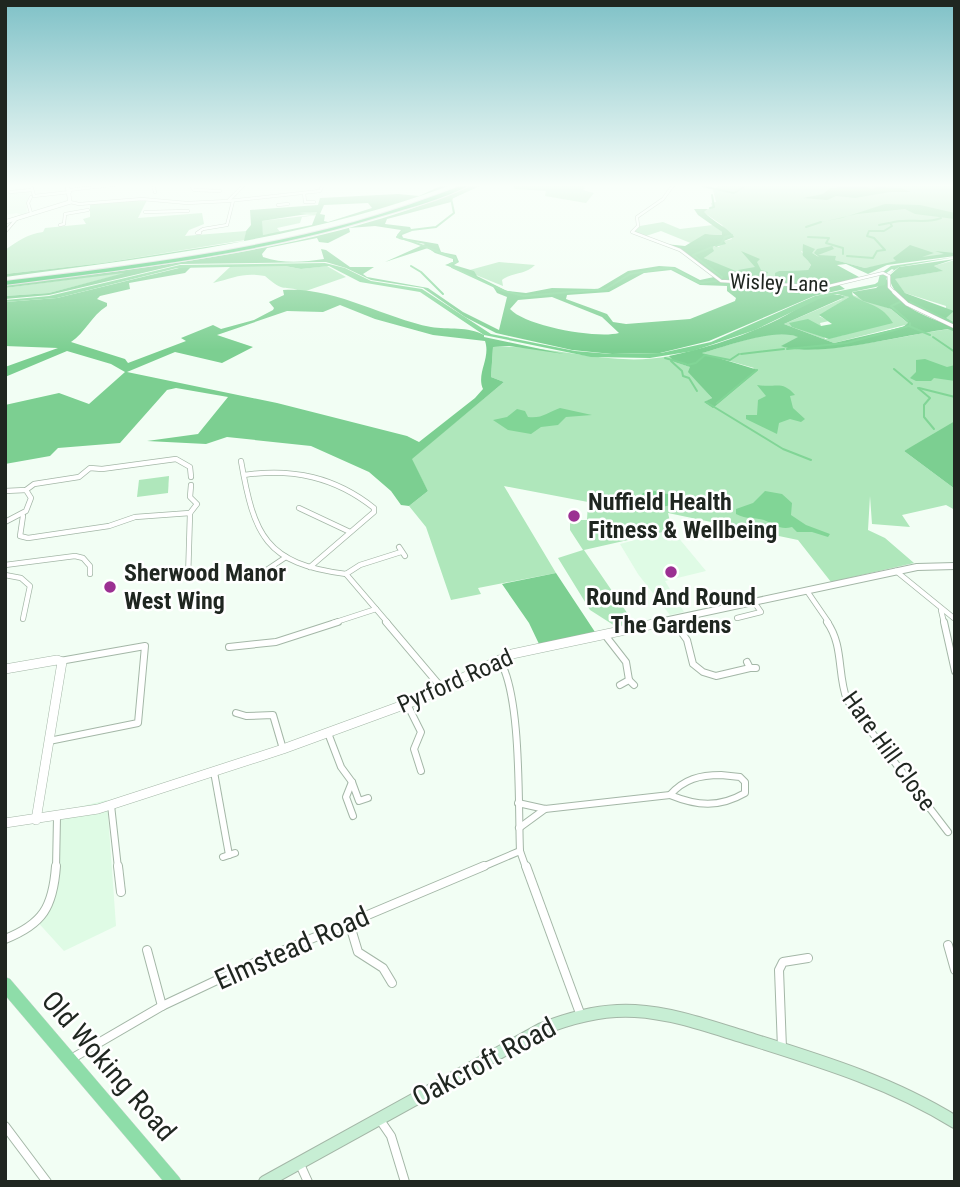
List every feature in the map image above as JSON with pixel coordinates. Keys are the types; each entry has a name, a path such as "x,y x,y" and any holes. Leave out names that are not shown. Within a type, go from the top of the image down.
{"highway":[{"path":"5,281 179,256 268,239"},
{"path":"5,281 188,258 282,239"}],"main road":[{"name":"Old Woking Road","path":"5,984 174,1182"},
{"name":"Oakcroft Road","path":"265,1182 542,1029 581,1016 619,1011 670,1016 782,1049 897,1088 929,1104 955,1122"}],"street":[{"name":"Wisley Lane","path":"651,239 680,250 716,280 825,287 884,274 889,276 889,289 898,298 955,327"},
{"path":"5,491 26,490 34,484 79,477 90,468 176,459 190,467 191,477"},
{"path":"241,461 255,524 269,544 286,557 310,567 346,574 441,687"},
{"path":"244,475 297,472 323,478 344,487 374,509 310,567"},
{"path":"188,579 190,513 197,504 190,497 191,485"},
{"path":"26,490 30,493 30,506 23,516 20,536 27,538 109,526 154,514 176,516 190,513"},
{"path":"299,508 351,532"},
{"path":"5,522 23,516"},
{"path":"346,574 365,561 402,552"},
{"path":"5,565 75,556 83,558 90,566 90,574"},
{"path":"264,571 286,557"},
{"name":"Pyrford Road","path":"5,823 57,817 111,804 215,772 407,704 499,659 896,571 927,565 955,566"},
{"path":"896,571 955,619"},
{"path":"5,575 21,578 30,586 23,619"},
{"name":"Hare Hill Close","path":"807,591 835,633 841,658 840,682 847,700 948,832"},
{"path":"737,618 761,612 754,602"},
{"path":"229,647 276,642 376,609"},
{"path":"941,610 955,671"},
{"path":"673,620 689,644 693,664 703,672 716,676 751,666"},
{"path":"605,635 623,657 630,673 631,682 620,685"},
{"path":"5,669 145,646 138,723 49,741"},
{"path":"499,659 506,670 515,724 520,851 581,1016"},
{"path":"36,820 60,661"},
{"path":"407,704 421,732 414,749 422,767"},
{"path":"238,716 273,715 283,749"},
{"path":"327,733 359,801 368,798"},
{"path":"215,772 229,855"},
{"path":"518,803 545,809 670,795 692,805 717,805 734,800 745,793 745,782 740,777 701,775 683,780 670,795"},
{"path":"352,782 346,797 353,816"},
{"path":"111,804 123,887"},
{"path":"519,828 545,809"},
{"path":"5,939 39,920 48,903 54,884 57,817"},
{"name":"Elmstead Road","path":"71,1059 162,1006 349,922 520,851"},
{"path":"349,922 358,951 383,968 393,983"},
{"path":"948,945 954,966"},
{"path":"147,950 162,1006"},
{"path":"782,1049 779,970 783,962 808,958"},
{"path":"379,1118 391,1136 405,1182"},
{"path":"5,1126 47,1182"},
{"path":"299,1162 308,1182"}],"shaded area":[{"path":"21,239 245,239 103,263 5,274 5,250"},
{"path":"310,239 267,248 262,254 263,257 301,262 324,259 321,249 326,250 350,267 374,267 363,274 367,277 428,288 463,312 499,330 507,297 497,293 492,285 445,265 453,262 453,259 428,248 385,262 425,244 401,239 438,244 441,252 456,255 459,262 454,265 474,271 477,276 507,291 526,293 552,288 598,289 628,271 659,266 675,267 700,280 714,277 685,252 665,244 685,246 696,239 728,239 724,241 726,244 712,247 714,251 704,258 743,274 738,270 755,267 741,251 760,259 757,262 761,270 768,272 766,277 775,278 775,273 779,271 808,270 811,265 803,255 803,244 815,249 812,253 819,257 814,253 817,249 832,246 834,249 818,255 836,256 835,260 865,268 896,261 893,258 910,245 934,253 922,257 944,254 935,251 955,253 955,256 887,265 868,274 846,264 837,265 859,277 838,284 845,289 814,296 709,341 660,353 612,354 572,350 496,333 465,317 423,288 371,280 326,262 181,264 49,295 5,299 5,296 49,293 124,273 5,288 5,285 185,262","holes":["671,270 700,285 727,286 727,291 736,298 735,301 690,319 626,324 613,322 607,314 566,299 567,295 609,292 644,273","552,297 602,317 619,333 595,334 562,330 530,321 510,309 518,300"]},
{"path":"318,239 335,239 328,243"},
{"path":"682,239 700,239 693,244"},
{"path":"955,239 955,253 865,268 801,251 811,265 808,270 779,271 775,278 770,278 737,273 704,258 712,247 719,247 724,241"},
{"path":"242,241 119,262 5,277 5,274 103,263"},
{"path":"955,257 899,267 889,274 894,270 892,269 885,274 885,285 852,292 853,296 880,309 893,323 829,339 792,327 789,323 808,319 821,326 832,324 819,315 849,297 837,294 819,299 755,330 693,351 650,358 591,357 484,335 420,292 360,282 329,266 301,269 285,266 177,268 57,298 5,302 49,296 180,265 325,263 345,268 371,281 422,289 491,334 575,351 611,354 661,353 711,342 815,296 875,284 880,274 891,266"},
{"path":"955,259 934,266 943,271 895,279 905,293 954,311 946,318 955,323 955,327 914,308 892,286 889,276 899,267"},
{"path":"955,260 955,323 945,318 946,306 905,293 894,279 942,271 934,266"},
{"path":"499,262 535,265 502,280 503,286 466,271"},
{"path":"285,266 301,269 327,266 346,277 303,292 281,287 265,276 258,275 239,276 213,283 230,267"},
{"path":"191,267 185,273 129,283 130,289 97,299 107,303 107,306 71,342 125,359 128,363 186,341 181,338 213,325 221,329 254,320 273,310 269,302 284,295 283,290 302,290 339,297 431,327 471,330 484,337 564,354 509,346 493,347 491,377 504,382 412,459 428,491 409,506 401,505 391,491 369,472 311,446 227,437 206,444 147,441 198,434 228,397 176,388 167,390 120,443 58,448 50,456 5,464 5,405 59,393 89,404 125,372 111,364 67,351 5,377 5,367 58,348 5,346 5,302 57,298","holes":["340,305 375,319 433,335 485,341 486,353 481,377 483,389 419,442 407,436 277,403 127,372 175,352 222,363 253,347 217,335 287,311 323,312"]},
{"path":"134,271 49,293 5,296 5,288"},
{"path":"887,279 896,297 904,304 955,328 955,332 948,329 816,350 781,346 798,337 763,336 702,353 758,370 713,408 704,402 712,398 688,372 690,367 675,362 669,356 739,336 829,295 845,297 784,324 834,343 903,327 908,323 891,309 863,301 852,292 876,288"},
{"path":"843,295 849,297 819,316 829,321 820,323 825,339 844,335 824,327 849,334 873,306 850,296 853,295 891,309 909,324 834,343 784,324 842,299"},
{"path":"949,329 955,332 955,426 904,451 955,489 955,510 946,505 902,515 910,527 872,524 870,496 868,530 885,538 914,563 831,582 798,540 668,513 672,530 584,550 634,623 615,626 590,610 558,558 583,550 570,530 570,520 587,520 588,502 504,486 556,573 478,588 481,594 451,600 426,527 409,506 428,491 411,459 504,382 491,377 493,347 537,349 603,358 648,359 670,356 675,362 691,367 689,372 712,398 705,402 713,407 754,368 701,353 776,334 800,337 782,346 816,349"},
{"path":"925,359 947,367 955,365 955,381 934,378 931,381 916,381 910,378 916,372 916,360"},
{"path":"757,385 783,386 790,390 795,395 790,396 793,408 805,419 801,422 790,419 779,423 777,434 746,419 746,415 757,415 758,400 766,396"},
{"path":"560,408 592,415 566,417 558,425 541,427 531,434 508,430 493,420 507,417 517,409 525,411 528,417 533,417"},
{"path":"955,421 955,489 904,451"},
{"path":"169,476 168,493 137,497 139,480"},
{"path":"655,491 696,500 711,500 714,503 699,510 687,511 638,499 643,493"},
{"path":"765,491 782,494 792,503 791,515 806,525 830,534 828,537 812,532 797,532 792,527 781,527 736,514 736,509 753,503"},
{"name":"Round And Round The Gardens","path":"672,530 706,571 665,581 684,612 670,615 638,574 620,544"},
{"path":"556,573 595,632 539,644 529,623 502,584"},
{"path":"107,800 116,926 64,951 34,918 45,907 52,886 55,813"}],"waterway":[{"path":"405,239 455,258 456,262 450,264 452,267 504,291 524,296 606,289 630,274 666,268 674,269 700,283 716,281"},
{"path":"716,246 724,239"},
{"path":"828,239 826,243 843,248 843,254"},
{"path":"875,239 885,250"},
{"path":"712,247 693,255 722,277 720,280"},
{"path":"847,256 873,258 877,251 884,250"},
{"path":"411,266 443,294"},
{"path":"900,302 891,306 908,321"},
{"path":"910,302 955,324"},
{"path":"787,349 847,343 909,326 930,335"},
{"path":"933,337 955,352"},
{"path":"741,354 784,349"},
{"path":"697,362 705,355 730,360 739,354"},
{"path":"665,358 686,364"},
{"path":"671,361 682,371 683,376 689,378 697,391"},
{"path":"687,365 696,363"},
{"path":"894,369 912,384"},
{"path":"717,403 757,370"},
{"path":"918,388 930,398 924,405 924,417 934,429"},
{"path":"919,388 955,397"},
{"path":"706,402 783,449 811,460"}],"place":[{"name":"Nuffield Health Fitness & Wellbeing","path":"574,516"},
{"name":"Round And Round The Gardens","path":"671,572"},
{"name":"Sherwood Manor West Wing","path":"110,587"}]}
